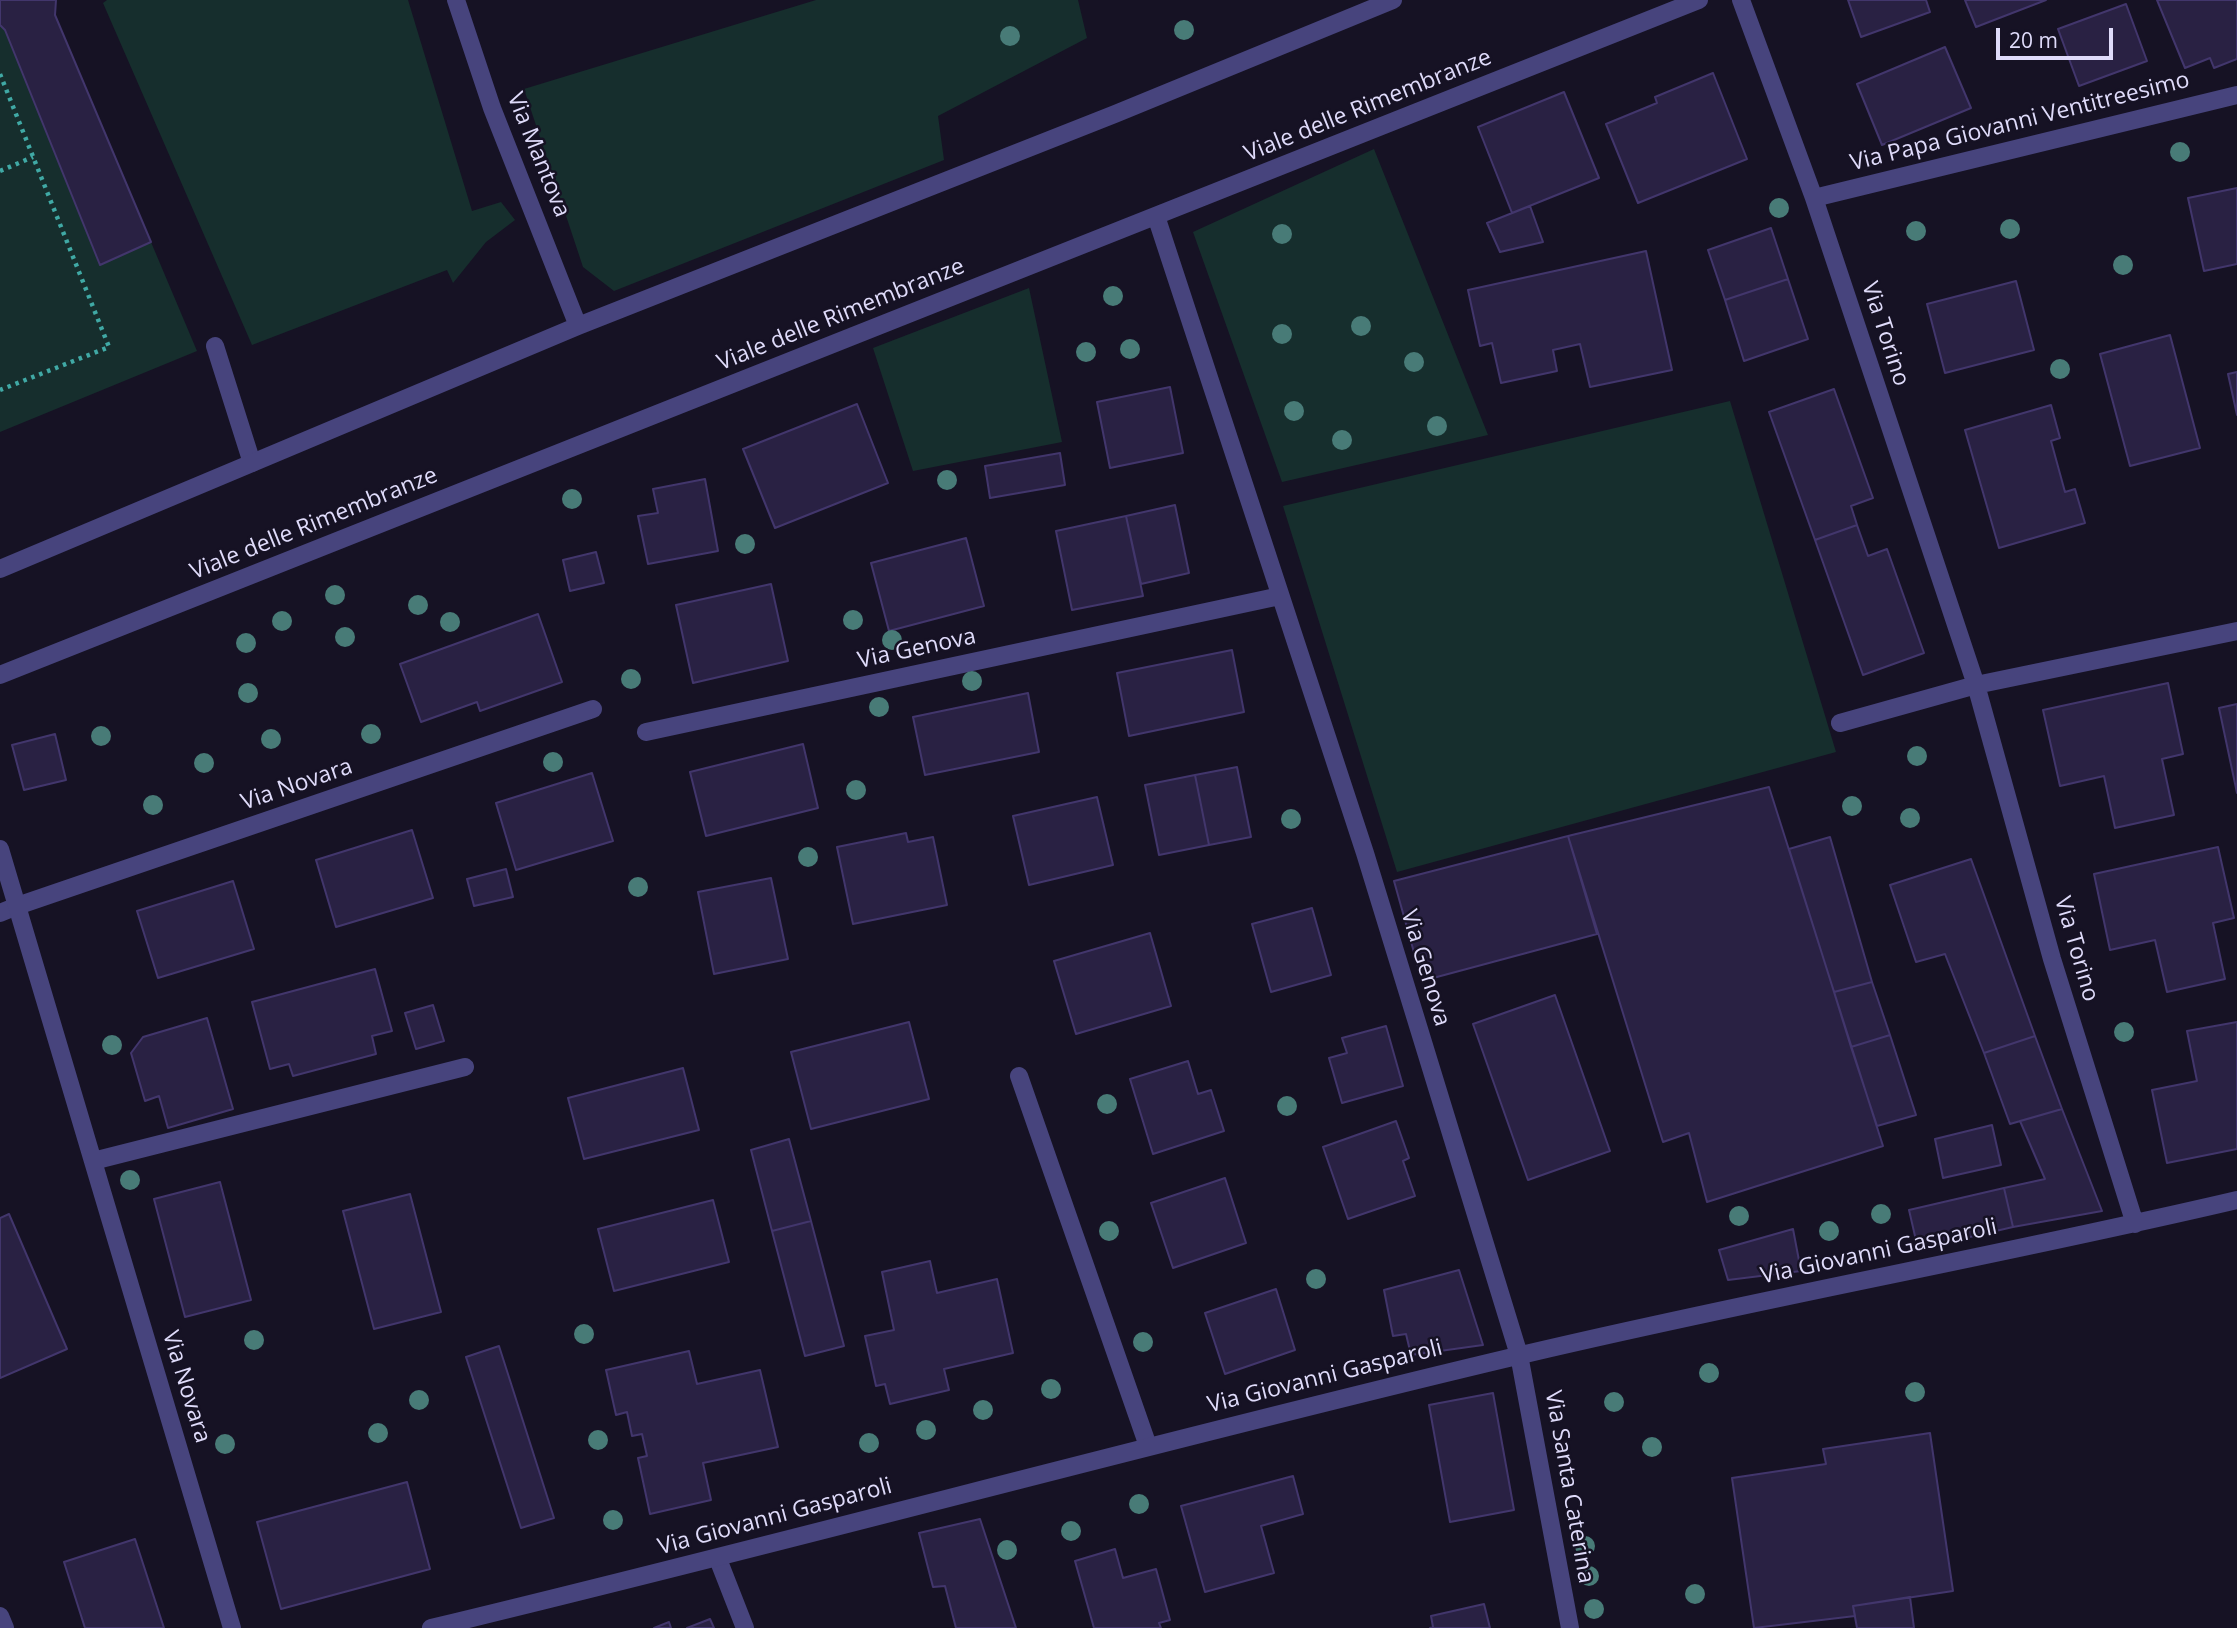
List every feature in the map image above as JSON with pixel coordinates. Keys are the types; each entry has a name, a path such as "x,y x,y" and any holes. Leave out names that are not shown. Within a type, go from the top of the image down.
{"street":[{"name":"Via Mantova","path":"456,0 492,108 578,326"},
{"path":"0,569 578,326 1115,114 1393,0"},
{"name":"Viale delle Rimembranze","path":"0,674 1699,0"},
{"name":"Via Torino","path":"1741,0 1814,198 1976,685 2052,960 2135,1224"},
{"name":"Via Papa Giovanni Ventitreesimo","path":"1814,198 2237,94"},
{"name":"Via Genova","path":"1156,216 1365,853 1520,1355"},
{"path":"215,346 252,463"},
{"name":"Via Genova","path":"646,732 1280,596"},
{"path":"1840,723 1976,685 2237,632"},
{"name":"Via Novara","path":"9,910 593,709"},
{"name":"Via Novara","path":"0,849 9,910 93,1161 232,1628"},
{"path":"93,1161 465,1067"},
{"path":"1019,1076 1148,1446"},
{"name":"Via Giovanni Gasparoli","path":"431,1628 718,1559 1148,1446 1520,1355 2237,1200"},
{"name":"Via Santa Caterina","path":"1520,1355 1570,1628"},
{"path":"718,1559 746,1628"},
{"path":"0,1616 5,1628"}],"path":[{"path":"0,74 108,347 0,390"},
{"path":"0,171 33,158"}],"green space":[{"path":"0,0 56,0 55,15 197,351 0,432"},
{"path":"107,0 408,0 472,211 501,202 515,220 486,242 453,283 447,270 252,345 103,3"},
{"path":"816,0 1078,0 1087,38 938,116 944,160 614,291 583,267 524,89"},
{"path":"1374,149 1488,435 1282,482 1193,232"},
{"path":"1029,288 1062,442 913,471 873,348"},
{"path":"1730,401 1836,752 1397,872 1283,506"}],"building":[{"path":"0,0 56,0 55,15 151,242 100,265 5,30 0,25"},
{"path":"1848,0 1926,0 1930,12 1861,37"},
{"path":"1965,0 2046,0 1976,27"},
{"path":"2157,0 2237,0 2237,59 2214,68 2210,58 2185,68"},
{"path":"2126,4 2147,61 2079,86 2058,29"},
{"path":"1945,47 1971,108 1882,145 1857,84"},
{"path":"1713,73 1747,159 1638,203 1606,124 1657,103 1655,97"},
{"path":"1564,92 1599,178 1512,213 1478,127"},
{"path":"2237,188 2237,264 2204,271 2188,198"},
{"path":"1530,206 1543,242 1500,252 1487,223"},
{"path":"1771,228 1788,279 1725,300 1708,250"},
{"path":"1646,251 1672,370 1590,387 1580,344 1553,350 1557,371 1501,383 1492,343 1480,346 1468,290"},
{"path":"1788,279 1808,339 1744,361 1725,300"},
{"path":"2016,281 2034,350 1945,373 1927,304"},
{"path":"2170,335 2200,448 2130,466 2100,354"},
{"path":"2237,372 2237,415 2228,374"},
{"path":"1170,387 1183,453 1110,468 1097,402"},
{"path":"1834,389 1873,498 1851,506 1857,525 1815,540 1769,412"},
{"path":"857,404 888,483 775,528 743,449"},
{"path":"2051,405 2060,438 2051,441 2065,492 2075,489 2085,523 1999,548 1965,430"},
{"path":"1060,453 1065,485 990,498 985,466"},
{"path":"705,479 718,551 648,564 638,516 658,513 653,489"},
{"path":"1175,505 1189,573 1141,584 1126,516"},
{"path":"1126,516 1143,596 1072,610 1056,531"},
{"path":"1857,525 1868,556 1887,549 1924,653 1863,675 1815,540"},
{"path":"966,538 984,606 889,631 871,563"},
{"path":"596,552 604,583 570,591 563,560"},
{"path":"771,584 788,661 693,683 676,605"},
{"path":"538,614 562,682 480,711 477,702 421,722 400,664"},
{"path":"1232,650 1244,712 1129,736 1117,673"},
{"path":"2168,683 2183,754 2162,759 2174,815 2115,828 2104,776 2060,786 2043,710"},
{"path":"1028,693 1039,752 925,775 913,717"},
{"path":"2237,704 2237,793 2219,708"},
{"path":"55,734 66,780 24,790 12,745"},
{"path":"803,744 818,808 706,836 690,772"},
{"path":"1237,767 1251,837 1209,845 1195,775"},
{"path":"592,773 613,841 516,870 496,803"},
{"path":"1195,775 1209,845 1159,855 1145,785"},
{"path":"1769,787 1883,1146 1707,1202 1689,1133 1663,1142 1568,836"},
{"path":"1097,797 1113,865 1029,885 1013,816"},
{"path":"412,830 433,898 336,927 316,860"},
{"path":"906,833 908,842 933,837 947,905 853,924 837,847"},
{"path":"1568,836 1597,934 1422,981 1394,881"},
{"path":"1830,837 1872,982 1834,992 1789,849"},
{"path":"2218,847 2234,918 2213,923 2225,979 2167,992 2155,940 2110,950 2094,874"},
{"path":"1971,859 2035,1036 1984,1053 1945,954 1916,962 1890,885"},
{"path":"506,869 513,897 474,906 467,879"},
{"path":"771,878 788,959 714,974 698,892"},
{"path":"233,881 254,949 158,978 137,911"},
{"path":"1312,908 1331,975 1271,992 1252,924"},
{"path":"1150,933 1171,1006 1076,1034 1054,961"},
{"path":"375,969 392,1031 372,1036 376,1054 293,1076 289,1064 270,1069 252,1002"},
{"path":"1872,982 1890,1035 1851,1047 1834,992"},
{"path":"1555,995 1610,1151 1528,1180 1473,1024"},
{"path":"433,1005 444,1041 416,1049 405,1013"},
{"path":"207,1018 233,1109 168,1128 159,1096 145,1101 131,1053 143,1037"},
{"path":"909,1022 929,1099 811,1129 791,1052"},
{"path":"2237,1022 2237,1149 2167,1163 2152,1090 2197,1081 2187,1031"},
{"path":"1386,1026 1403,1086 1342,1103 1329,1058 1347,1053 1342,1038"},
{"path":"1890,1035 1916,1115 1877,1126 1851,1047"},
{"path":"2035,1036 2062,1109 2010,1124 1984,1053"},
{"path":"1188,1061 1198,1094 1211,1090 1224,1131 1153,1154 1130,1079"},
{"path":"683,1068 699,1130 584,1159 568,1098"},
{"path":"2062,1109 2102,1211 2013,1227 2004,1188 2045,1179 2020,1121"},
{"path":"1396,1121 1409,1158 1403,1161 1415,1196 1348,1219 1323,1147"},
{"path":"1992,1125 2001,1165 1943,1178 1935,1139"},
{"path":"789,1139 811,1221 772,1231 751,1150"},
{"path":"1225,1178 1246,1243 1173,1268 1151,1203"},
{"path":"220,1182 251,1300 185,1317 154,1199"},
{"path":"2004,1188 2013,1227 1918,1249 1909,1210"},
{"path":"410,1194 441,1312 374,1329 343,1211"},
{"path":"713,1200 729,1262 614,1291 598,1229"},
{"path":"9,1214 67,1349 0,1378 0,1218"},
{"path":"811,1221 844,1346 805,1356 772,1231"},
{"path":"1793,1229 1801,1271 1728,1280 1719,1250"},
{"path":"930,1261 937,1293 997,1279 1013,1353 944,1369 949,1390 890,1404 885,1384 876,1386 865,1336 894,1330 882,1272"},
{"path":"1459,1270 1483,1345 1411,1355 1406,1334 1393,1336 1384,1290"},
{"path":"1276,1289 1295,1350 1225,1374 1205,1313"},
{"path":"499,1346 554,1518 521,1528 466,1357"},
{"path":"689,1351 697,1384 760,1370 778,1447 703,1463 711,1500 650,1514 638,1458 647,1456 642,1434 632,1436 627,1412 616,1415 606,1370"},
{"path":"1493,1393 1514,1510 1450,1522 1429,1405"},
{"path":"1930,1433 1953,1591 1853,1606 1855,1616 1754,1628 1732,1478 1826,1464 1823,1449"},
{"path":"1293,1476 1303,1514 1261,1526 1274,1573 1205,1592 1181,1506"},
{"path":"407,1482 430,1569 281,1609 257,1522"},
{"path":"980,1519 1016,1628 956,1628 945,1586 933,1587 919,1533"},
{"path":"135,1539 164,1628 85,1628 64,1562"},
{"path":"1115,1549 1123,1578 1156,1569 1170,1620 1159,1623 1161,1628 1094,1628 1075,1561"},
{"path":"1910,1597 1914,1628 1857,1628 1853,1606"},
{"path":"1484,1604 1490,1628 1430,1628 1433,1627 1431,1616"},
{"path":"710,1619 714,1628 687,1628"},
{"path":"669,1622 671,1628 654,1628"}]}
